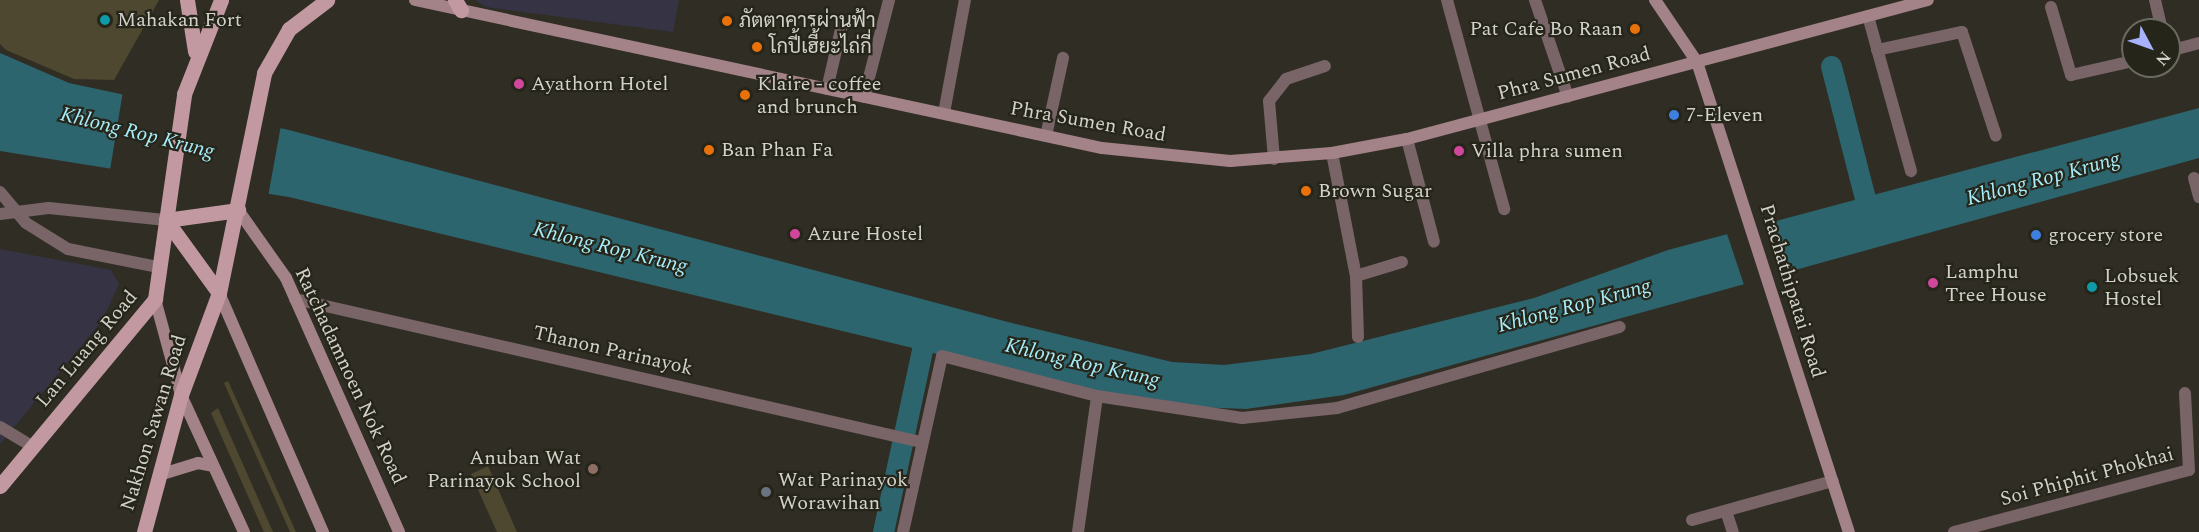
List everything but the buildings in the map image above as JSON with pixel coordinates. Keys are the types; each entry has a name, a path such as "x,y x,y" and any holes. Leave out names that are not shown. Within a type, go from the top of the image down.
{"main road":[{"path":"187,0 196,54"},
{"name":"Lan Luang Road","path":"0,486 155,299 157,267 184,94 196,54 221,0"},
{"name":"Nakhon Sawan Road","path":"144,532 181,395 219,293 239,205 254,109 277,43 327,0"},
{"name":"Phra Sumen Road","path":"415,0 458,5 1046,136 1180,158 1274,159 1332,153 1407,139 1928,0"},
{"name":"Prachathipatai Road","path":"1655,0 1697,62 1718,121 1849,532"},
{"path":"239,205 166,220 219,293 323,532"},
{"name":"Ratchadamnoen Nok Road","path":"239,205 295,299 399,532"},
{"path":"155,299 181,395 244,532"},
{"path":"159,475 198,463 213,466"}],"street":[{"path":"864,97 889,0"},
{"path":"944,113 965,0"},
{"path":"1447,0 1504,208"},
{"path":"1535,0 1568,97"},
{"path":"2154,0 2159,18"},
{"path":"2051,7 2071,75 2121,64"},
{"path":"1868,16 1911,171"},
{"path":"827,89 842,25"},
{"path":"1876,50 1962,32 1996,136"},
{"path":"2181,48 2199,43"},
{"path":"1046,136 1063,58"},
{"path":"1274,159 1267,118 1272,95 1286,79 1325,66"},
{"path":"1407,139 1434,242"},
{"path":"1332,153 1356,276 1358,337"},
{"path":"2194,178 2199,197"},
{"path":"0,192 13,208 68,249 157,267"},
{"path":"0,214 13,208 166,220"},
{"path":"1356,276 1401,262"},
{"name":"Thanon Parinayok","path":"295,299 915,441"},
{"path":"903,532 915,441 942,356 1097,396 1207,415 1298,415 1620,327"},
{"name":"Soi Phiphit Phokhai","path":"1954,532 2189,470 2185,393"},
{"path":"1078,532 1097,396"},
{"path":"0,427 33,447"},
{"path":"1692,520 1833,481"},
{"path":"1726,511 1733,532"}],"shaded area":[{"path":"0,0 159,0 114,80 74,79 6,50 0,44"},
{"path":"475,0 679,0 673,32 486,7"},
{"path":"0,249 111,270 119,284 102,321 0,444"},
{"path":"228,381 296,532 290,532 224,383"},
{"path":"218,408 273,532 264,532 211,413"},
{"path":"488,466 517,532 497,532 471,474"}],"water":[{"name":"Khlong Rop Krung","path":"0,53 69,83 289,130 1004,321 1172,362 1224,365 1311,354 1534,298 1668,250 2199,108 2199,158 1344,395 1246,409 1195,407 1098,393 289,197 0,151"}],"pier":[{"path":"123,91 281,125 268,197 110,170"},
{"path":"1772,218 1790,272 1744,285 1726,231"}],"waterway":[{"path":"1831,66 1871,222"},
{"path":"883,532 927,326"}],"place":[{"name":"Mahakan Fort","path":"105,20"},
{"name":"ภัตตาคารผ่านฟ้า","path":"727,21"},
{"name":"Pat Cafe Bo Raan","path":"1635,29"},
{"name":"โกปี้เฮี้ยะไถ่กี่","path":"757,47"},
{"name":"Ayathorn Hotel","path":"519,84"},
{"name":"Klaire - coffee and brunch","path":"745,95"},
{"name":"7-Eleven","path":"1674,115"},
{"name":"Ban Phan Fa","path":"709,150"},
{"name":"Villa phra sumen","path":"1459,151"},
{"name":"Brown Sugar","path":"1306,191"},
{"name":"Azure Hostel","path":"795,234"},
{"name":"grocery store","path":"2036,235"},
{"name":"Lamphu Tree House","path":"1933,283"},
{"name":"Lobsuek Hostel","path":"2092,287"},
{"name":"Anuban Wat Parinayok School","path":"593,469"},
{"name":"Wat Parinayok Worawihan","path":"766,492"}]}
